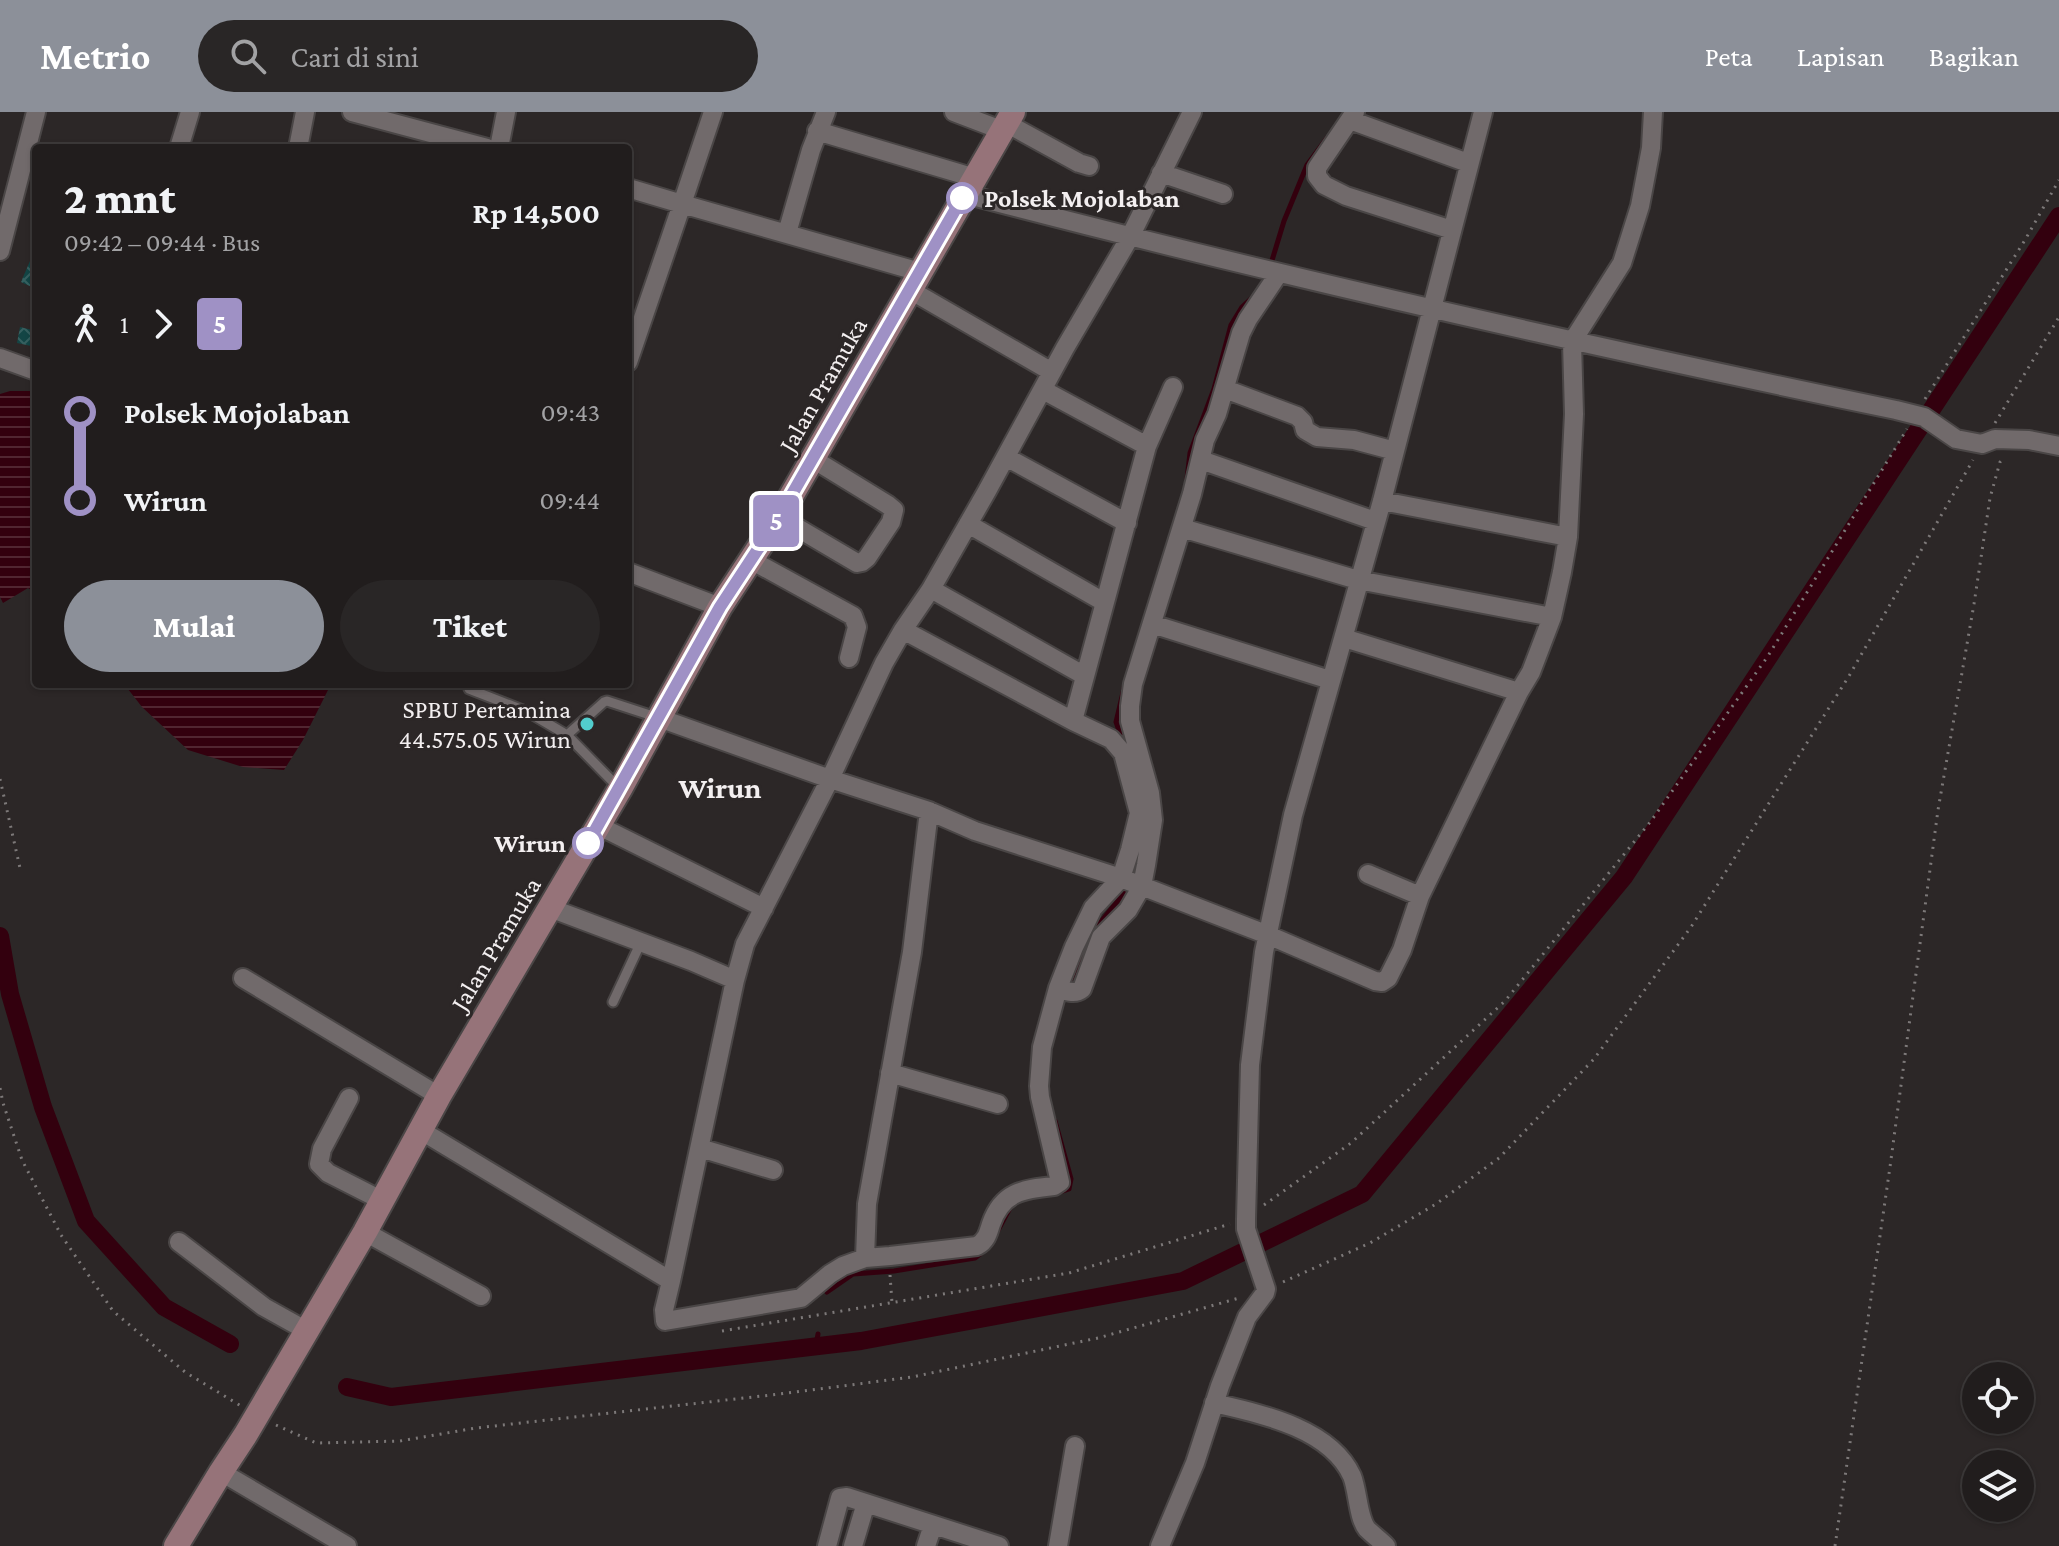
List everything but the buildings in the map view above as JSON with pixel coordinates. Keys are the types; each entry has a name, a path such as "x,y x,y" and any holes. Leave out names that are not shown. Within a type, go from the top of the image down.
{"main road":[{"name":"Jalan Pramuka","path":"176,1546 365,1232 439,1096 599,826 720,607 779,517 1006,122"}],"street":[{"path":"32,144 36,112"},
{"path":"180,144 190,112"},
{"path":"299,144 305,112"},
{"path":"352,112 472,144"},
{"path":"500,144 506,112"},
{"path":"632,350 713,112"},
{"path":"787,233 817,131 826,112"},
{"path":"954,112 1006,122 1089,166"},
{"path":"1192,112 1130,237 931,589 884,663 830,779 745,944 664,1310 665,1321 801,1298 830,1274 865,1258 977,1246 986,1237 1003,1202 1012,1194 1054,1186 1060,1182 1039,1086 1042,1047 1063,990 1074,947 1093,908 1131,882 1153,820 1150,793 1130,721 1133,684 1182,528 1205,440 1225,389 1241,333 1272,272"},
{"path":"1160,1546 1195,1463 1247,1317 1264,1283 1246,1224 1250,1065 1268,935 1293,815 1382,501 1483,112"},
{"path":"659,718 929,811 975,831 1131,882 1382,982 1388,978 1402,950 1420,896 1531,672 1552,617 1568,537 1574,414 1572,342 1622,263 1640,206 1651,148 1653,112"},
{"path":"1452,230 1346,196 1324,185 1317,176 1317,168 1352,116 1468,163"},
{"path":"817,131 970,186 1130,237 1572,342 1896,410 1919,416 1956,439 1982,444 1995,439 2029,440 2059,446"},
{"path":"0,251 30,164"},
{"path":"1161,173 1223,194"},
{"path":"632,189 787,233 915,281 1052,372"},
{"path":"0,358 32,370"},
{"path":"1073,721 1147,446 1173,387"},
{"path":"1225,389 1297,416 1305,430 1317,437 1354,440 1395,451"},
{"path":"1043,390 1147,446"},
{"path":"1006,457 1127,523"},
{"path":"779,517 857,563 867,558 891,522 894,510 888,505 813,459"},
{"path":"1201,460 1375,521"},
{"path":"1382,501 1568,537"},
{"path":"968,524 1104,602"},
{"path":"1182,528 1358,580 1552,617"},
{"path":"751,560 853,616 857,627 849,658"},
{"path":"632,574 720,607"},
{"path":"931,589 1085,676"},
{"path":"1152,624 1330,680"},
{"path":"903,630 1111,739 1123,753 1139,813 1130,850 1128,910 1101,937 1082,989 1076,992 1063,990"},
{"path":"1344,638 1519,692"},
{"path":"865,1258 867,1204 912,952 929,811"},
{"path":"599,826 764,908"},
{"path":"1368,874 1420,896"},
{"path":"550,908 735,980"},
{"path":"243,978 439,1096"},
{"path":"890,1073 998,1104"},
{"path":"349,1098 322,1149 319,1164 328,1173 381,1200"},
{"path":"420,1130 671,1281"},
{"path":"700,1148 773,1170"},
{"path":"365,1232 481,1296"},
{"path":"179,1242 264,1307 301,1340"},
{"path":"1214,1403 1265,1415 1291,1425 1337,1453 1352,1477 1368,1539 1386,1546"},
{"path":"1058,1546 1075,1446"},
{"path":"221,1472 347,1546"},
{"path":"827,1546 840,1498 847,1497 999,1546"},
{"path":"853,1546 866,1503"},
{"path":"926,1546 933,1525"}],"lane":[{"path":"469,689 528,712 567,735 620,789"},
{"path":"567,735 607,701 659,718"},
{"path":"613,1002 641,942"}],"path":[{"path":"719,1331 1069,1273 1246,1224 1351,1143 1505,1001 1651,821 1768,656 1919,416 2059,180"},
{"path":"0,1088 22,1160 61,1235 113,1311 185,1372 256,1415 316,1443 400,1441 476,1428 912,1377 1098,1338 1264,1283 1370,1243 1436,1204 1499,1158 1594,1059 1691,927 1824,716 2059,317"},
{"path":"1835,1546 1938,810 1990,498 2000,462 2029,440"},
{"path":"0,779 20,868"},
{"path":"890,1279 892,1303"}],"shaded area":[{"path":"32,391 32,590 28,588 3,603 0,597 0,394"},
{"path":"127,688 329,688 284,770 243,767 188,750 142,707"}],"waterway":[{"path":"1270,267 1284,221 1307,165 1327,138"},
{"path":"347,1387 391,1397 861,1341 1183,1281 1362,1194 1624,877 2059,216"},
{"path":"1187,479 1190,453 1214,389 1231,325 1242,307 1254,296"},
{"path":"1122,739 1116,722 1125,684"},
{"path":"1133,878 1138,857"},
{"path":"1067,987 1095,929 1129,887"},
{"path":"0,936 10,994 43,1107 86,1221 164,1307 230,1344"},
{"path":"1054,1194 1069,1189 1071,1179 1055,1121"},
{"path":"997,1232 1011,1206"},
{"path":"827,1292 853,1274 975,1258 985,1250"},
{"path":"816,1346 818,1334"}],"bus line":[{"name":"5","path":"588,843 720,607 779,517 962,198"}],"place":[{"name":"Polsek Mojolaban","path":"962,198"},
{"name":"SPBU Pertamina 44.575.05 Wirun","path":"587,724"},
{"name":"Wirun","path":"588,843"}],"district":[{"name":"Wirun","path":"720,787"}]}
